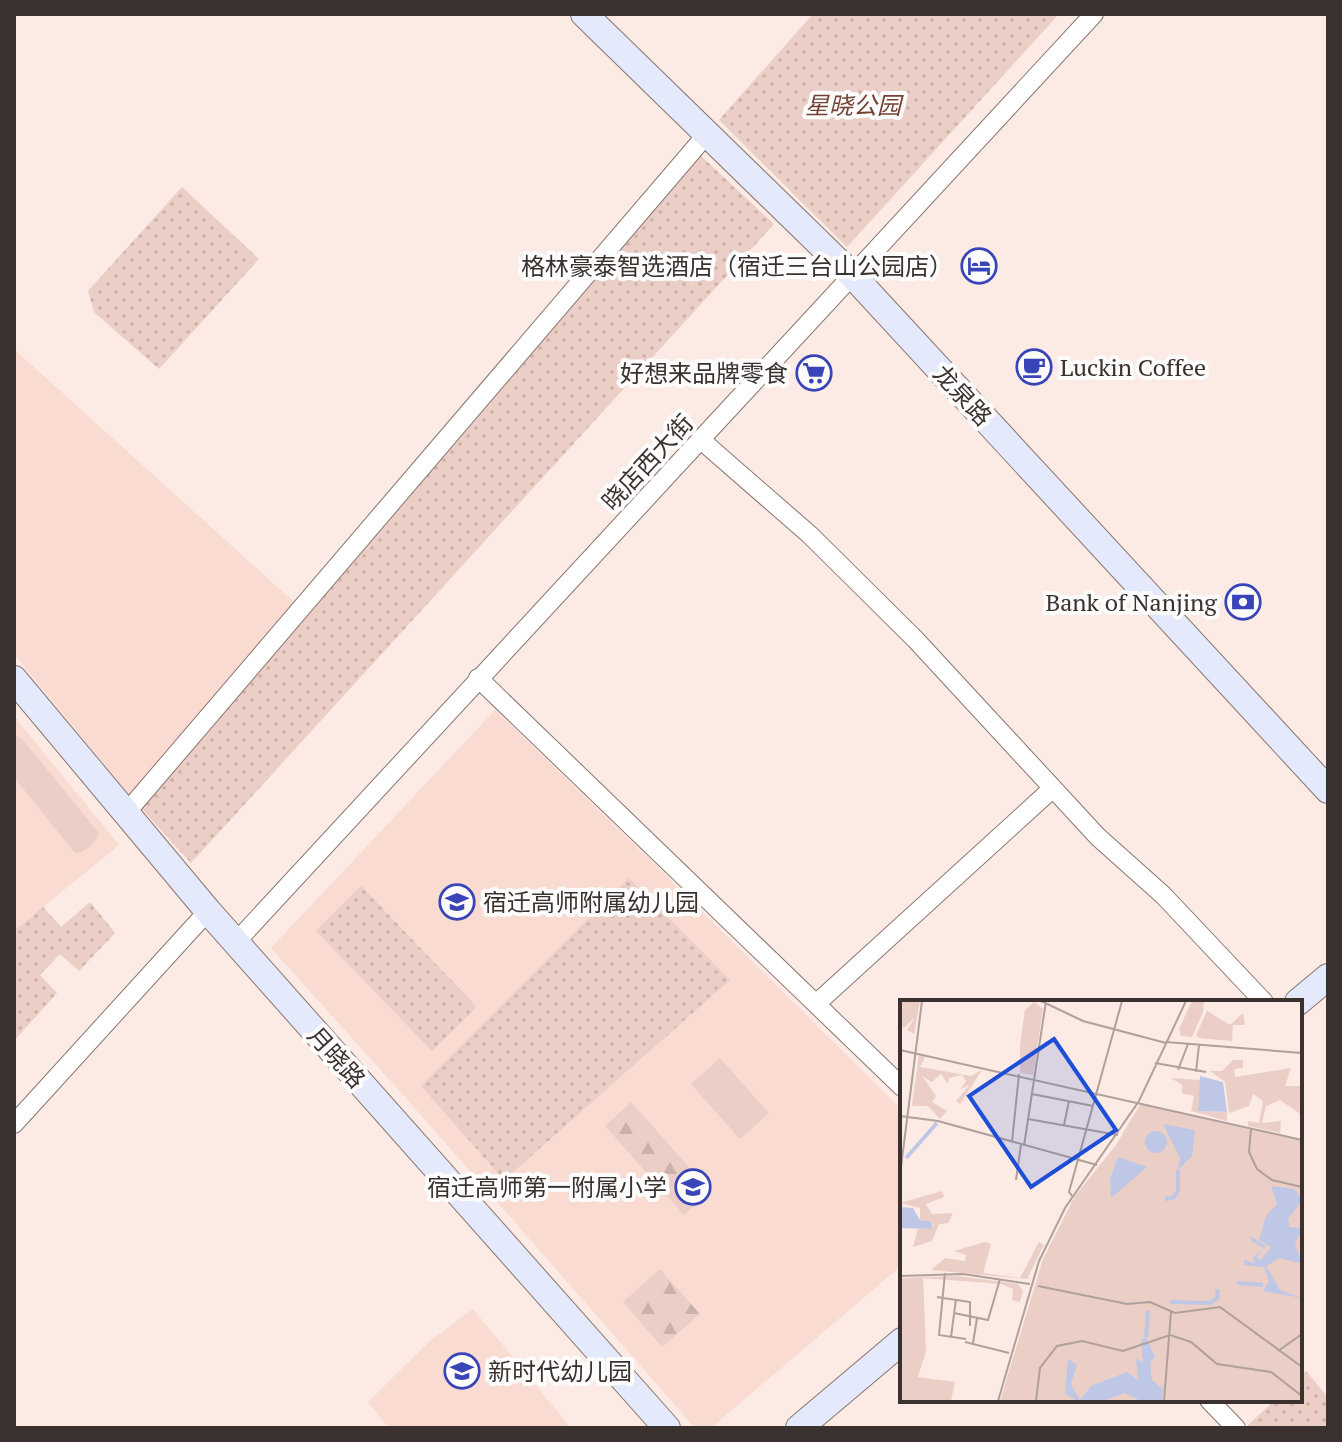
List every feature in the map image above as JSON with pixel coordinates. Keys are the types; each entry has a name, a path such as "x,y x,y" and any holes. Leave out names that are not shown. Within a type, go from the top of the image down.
{"street":[{"name":"龙泉路","path":"584,14 854,277 1328,790"},
{"name":"晓店西大街","path":"236,942 1094,14"},
{"path":"126,813 707,134"},
{"path":"701,440 833,558 915,639 1098,837 1163,895 1262,1000"},
{"path":"478,678 900,1085"},
{"name":"月晓路","path":"14,679 208,911 667,1428"},
{"path":"817,1003 1052,789"},
{"path":"14,1124 208,911"},
{"path":"1300,1000 1328,977"},
{"path":"799,1428 900,1343"},
{"path":"1211,1402 1236,1428"}],"shaded area":[{"path":"14,349 294,602 131,797 14,654"},
{"name":"宿迁高师第一附属小学","path":"495,710 900,1108 900,1267 711,1428 695,1428 271,948"},
{"path":"14,716 119,845 14,931"},
{"name":"新时代幼儿园","path":"473,1309 571,1428 389,1428 368,1402 430,1341"}],"green space":[{"name":"星晓公园","path":"813,14 1059,14 847,247 719,120"},
{"path":"700,155 774,224 191,863 139,806"},
{"path":"182,187 259,259 159,369 94,312 88,291"},
{"path":"14,735 22,739 99,833 86,849 75,853 14,777"},
{"path":"629,878 730,980 504,1180 421,1086"},
{"path":"361,886 475,1005 475,1009 432,1051 316,931"},
{"path":"90,902 115,933 79,971 60,954 40,975 57,993 14,1041 14,931 43,907 61,927"},
{"path":"720,1058 769,1113 740,1139 691,1084"},
{"path":"631,1102 711,1192 684,1215 605,1126"},
{"path":"660,1269 700,1314 662,1347 623,1302"},
{"path":"1306,1371 1328,1397 1328,1428 1245,1428 1273,1402 1302,1402 1302,1375"}],"place":[{"name":"格林豪泰智选酒店（宿迁三台山公园店）","path":"979,266"},
{"name":"Luckin Coffee","path":"1034,367"},
{"name":"好想来品牌零食","path":"814,373"},
{"name":"Bank of Nanjing","path":"1243,602"},
{"name":"宿迁高师附属幼儿园","path":"457,902"},
{"name":"宿迁高师第一附属小学","path":"693,1187"},
{"name":"新时代幼儿园","path":"462,1371"}]}
